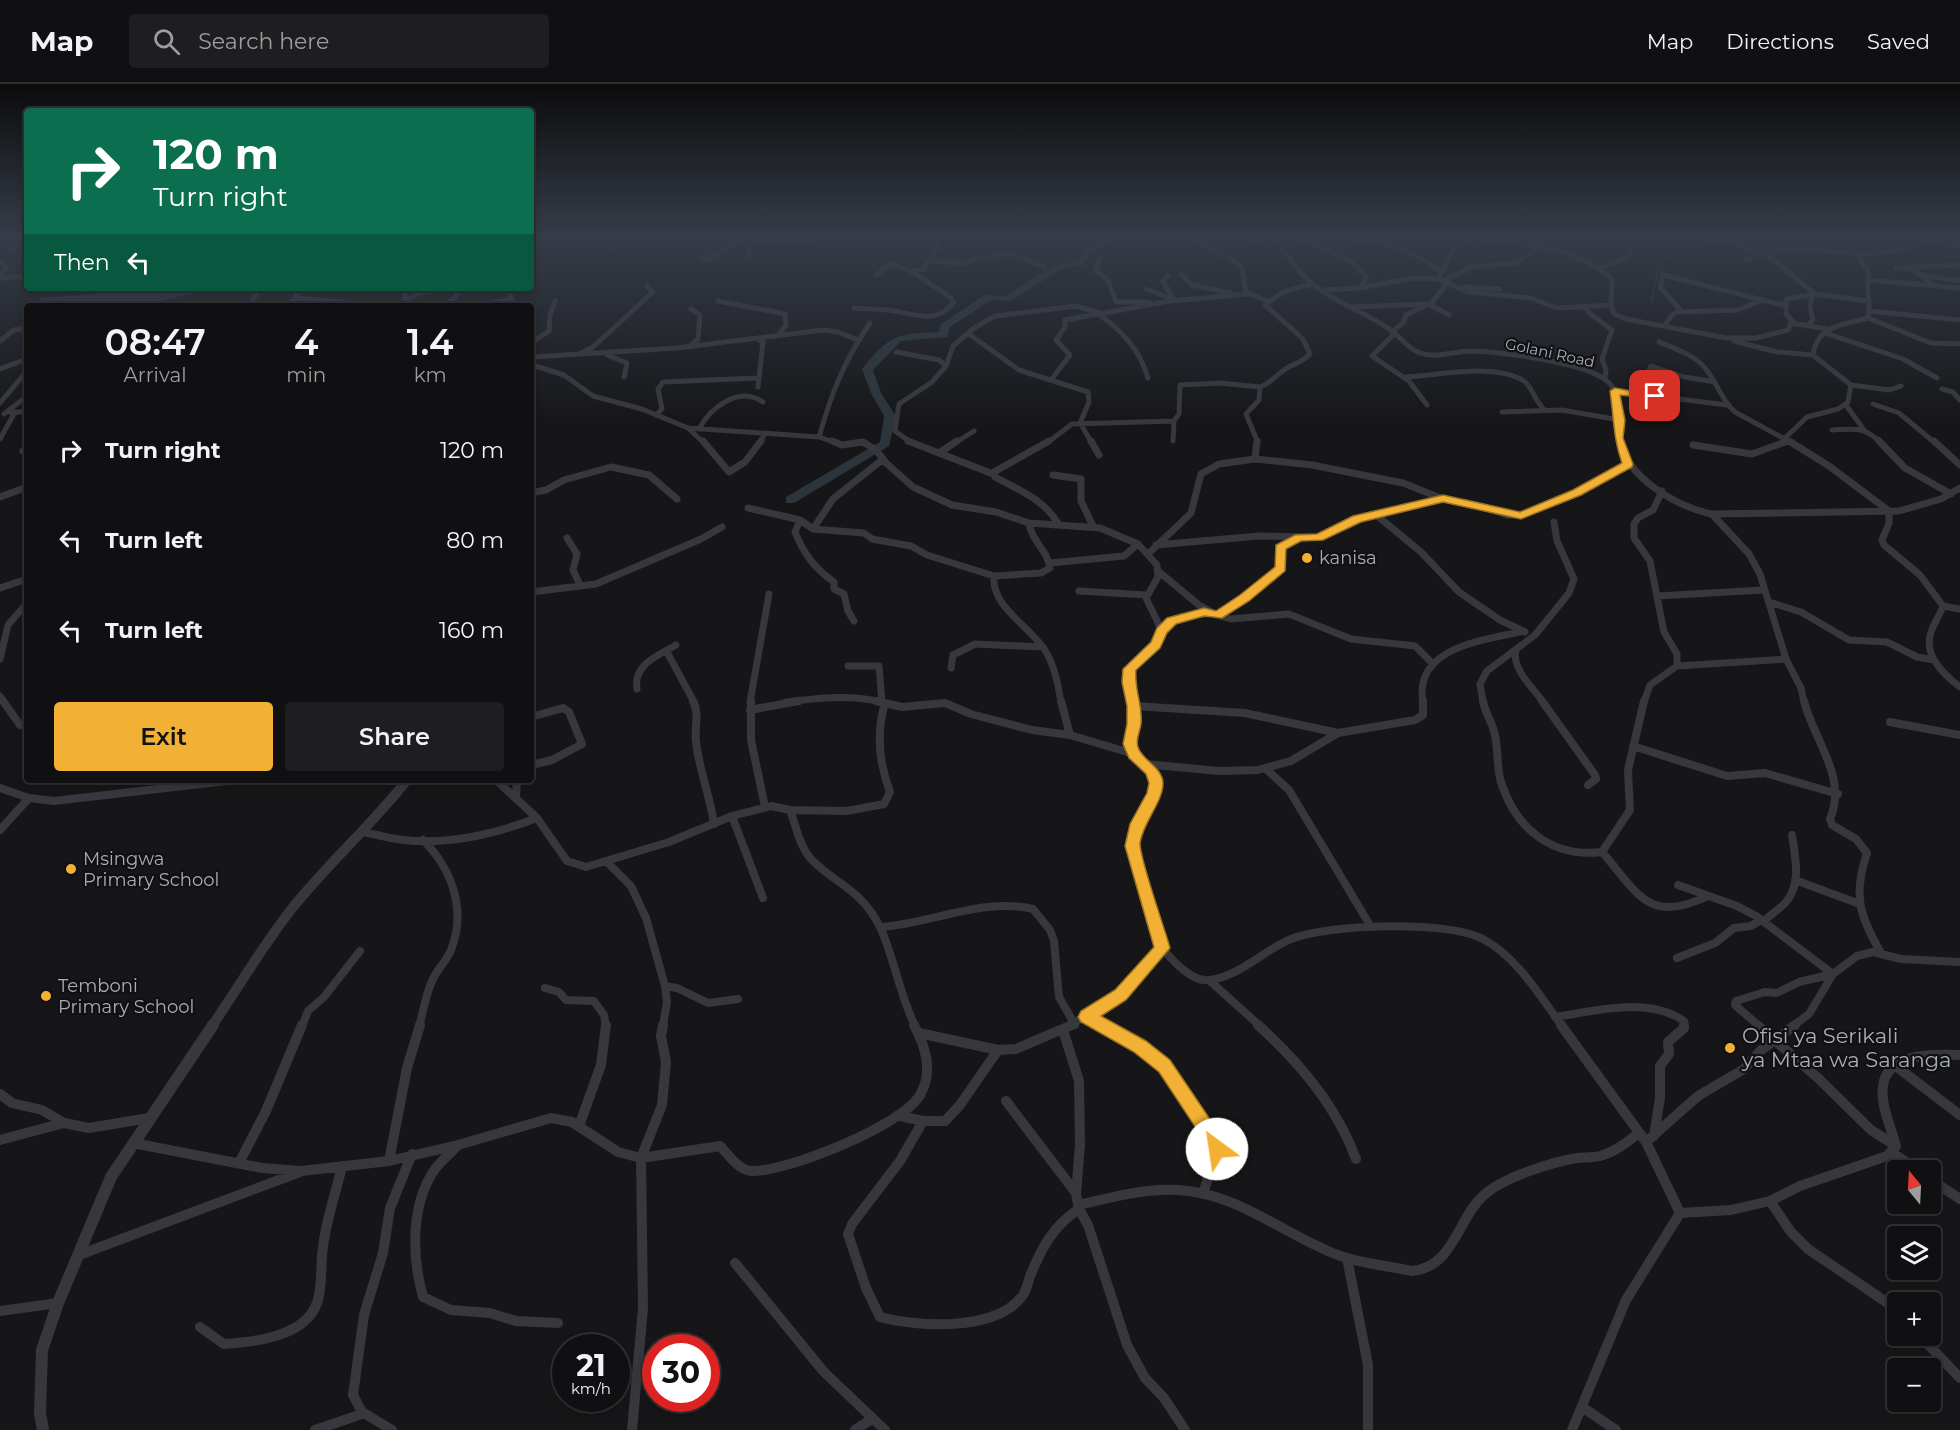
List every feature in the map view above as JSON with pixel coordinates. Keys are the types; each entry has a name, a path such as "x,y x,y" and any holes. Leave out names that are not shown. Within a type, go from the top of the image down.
{"street":[{"path":"290,303 296,298 350,303"},
{"path":"576,355 593,347 647,298"},
{"path":"854,308 892,310 921,317 937,315 952,306 954,302 951,298"},
{"path":"1113,298 1125,305 1140,302 1159,303"},
{"path":"1170,298 1176,300"},
{"path":"1051,380 1070,355 1056,340 1065,327 1065,320 1176,300 1202,298"},
{"path":"1258,298 1268,301"},
{"path":"1173,441 1174,421 1179,414 1178,390 1180,385 1220,383 1260,387 1271,383 1285,369 1303,362 1310,354 1303,339 1265,307 1268,301 1273,298"},
{"name":"Golani Road","path":"1333,298 1394,332 1415,352 1422,354 1481,352 1578,369 1605,378 1615,391 1620,420 1618,438 1628,464"},
{"path":"1427,405 1404,377 1372,356 1404,322 1406,315 1429,305 1437,298"},
{"path":"1529,298 1557,308 1611,305"},
{"path":"1611,298 1614,314 1625,320 1665,325 1777,352 1813,356 1851,384 1889,390 1901,386"},
{"path":"1670,298 1680,308 1680,312"},
{"path":"1755,298 1787,306"},
{"path":"1730,340 1785,331 1791,327 1786,314 1789,298"},
{"path":"1807,326 1814,320 1810,307 1812,298"},
{"path":"1843,298 1868,301"},
{"path":"1867,298 1868,318"},
{"path":"1665,325 1672,315 1680,312 1738,309 1764,300"},
{"path":"534,341 549,331 550,315 555,301"},
{"path":"718,301 785,314 786,325 778,335"},
{"path":"1349,308 1429,305 1449,315"},
{"path":"1059,525 1053,514 1038,500 993,474 902,439 895,431 899,404 933,382 946,366 953,346 990,318 1013,312 1076,306 1102,315 1121,330 1135,348 1149,378"},
{"path":"1586,307 1588,312 1612,330 1610,342 1602,359 1606,370 1605,378"},
{"path":"690,346 698,339 700,315 691,309"},
{"path":"1869,311 1960,320"},
{"path":"1813,356 1815,340 1826,331 1868,318 1931,343 1960,344"},
{"path":"819,437 825,416 830,408 831,396 858,340 870,323"},
{"path":"1790,323 1826,331 1903,359 1937,378"},
{"path":"0,341 14,330 24,328"},
{"path":"534,353 556,357 603,354 830,330 858,340"},
{"path":"969,334 1019,370 1088,392 1089,402 1080,423"},
{"path":"758,339 763,342 758,387"},
{"path":"1659,342 1685,352 1707,369 1727,405 1740,415 1787,440 1838,472 1889,512"},
{"path":"896,352 939,360 946,366"},
{"path":"603,354 627,363 624,377"},
{"path":"534,366 556,357"},
{"path":"0,369 24,360"},
{"path":"534,366 564,375 593,396 656,415 688,428 819,437 842,445 863,442 876,450 913,487 952,504 996,512 1029,523 1093,526 1138,544 1157,565 1158,577 1146,595 1148,606 1162,631"},
{"path":"1645,379 1651,366 1686,378 1715,382"},
{"path":"1404,377 1449,372 1512,376 1527,382 1536,403 1545,410"},
{"path":"0,403 24,375"},
{"path":"656,415 662,409 658,389 663,382 715,378 758,378"},
{"path":"1851,384 1846,405 1864,430 1875,436 1888,453 1905,468 1951,495"},
{"path":"1255,459 1260,448 1246,414 1259,400 1260,387"},
{"path":"1942,389 1953,392 1960,400"},
{"path":"1615,391 1695,403 1727,405"},
{"path":"1,416 24,398"},
{"path":"699,429 706,415 721,401 756,398 763,402"},
{"path":"1873,404 1894,409 1913,421 1960,465"},
{"path":"1693,445 1752,454 1787,440 1810,415 1834,411 1846,405"},
{"path":"1502,412 1576,411 1620,420"},
{"path":"1,416 24,412"},
{"path":"0,439 15,413"},
{"path":"993,474 1042,447 1072,424 1174,421"},
{"path":"1080,423 1099,455"},
{"path":"688,428 715,453 729,472 736,470 762,441 765,433"},
{"path":"939,453 974,430"},
{"path":"1832,430 1864,430"},
{"path":"813,529 820,511 855,477 883,459"},
{"path":"1148,554 1191,513 1201,474 1220,464 1255,459 1269,464 1306,464 1359,476 1394,480 1428,489 1443,499"},
{"path":"1156,545 1259,536 1318,537 1357,519 1443,499 1477,505 1507,515 1521,515 1577,493 1628,464 1662,491 1685,505 1712,514 1789,511 1889,512 1911,508 1951,495 1960,488"},
{"path":"534,492 546,490 564,480 611,467 649,475 677,499"},
{"path":"1053,475 1081,479 1081,501 1093,526"},
{"path":"0,497 24,488"},
{"path":"1662,491 1653,510 1638,518 1633,531 1637,544 1650,561 1651,579 1664,632 1677,654 1677,666"},
{"path":"748,508 800,520 813,529 864,533 872,539 902,543 994,576 1041,573 1050,568 1050,563 1030,537 1029,523"},
{"path":"1889,512 1889,523 1882,540 1884,545 1920,575 1943,606 1960,609"},
{"path":"1376,514 1420,552 1459,592 1500,620 1535,635"},
{"path":"1712,514 1753,559 1786,659 1801,688 1806,709 1833,772 1838,794 1830,819 1832,825 1856,839 1867,853 1860,873 1857,903 1862,921 1881,953"},
{"path":"800,520 795,532 804,554 811,566 834,582 834,589 844,594 848,611 854,621"},
{"path":"1554,522 1557,540 1572,568 1574,579 1558,608 1535,635 1487,671 1480,684 1485,711 1494,731 1501,782 1521,823 1537,839 1584,854 1602,852 1630,810 1628,770 1646,704 1647,689 1652,681 1671,672 1677,666 1786,659"},
{"path":"534,592 596,584 722,527"},
{"path":"1134,754 1130,744 1134,724 1134,706 1128,682 1130,669 1156,644 1162,631 1180,617 1215,614 1245,598 1281,568 1279,549 1299,537"},
{"path":"567,538 577,554 573,570 580,585"},
{"path":"1050,563 1124,556 1138,544"},
{"path":"1158,571 1199,605 1215,614 1231,619 1290,614 1351,639 1415,646 1433,664"},
{"path":"994,576 993,588 1001,601 1043,647 1058,679 1062,708 1070,735"},
{"path":"0,588 24,580"},
{"path":"1657,596 1697,596 1726,591 1763,590"},
{"path":"1079,591 1146,595"},
{"path":"765,807 752,746 750,710 757,646 769,594"},
{"path":"1769,602 1801,612 1849,640 1887,642 1917,657 1934,660"},
{"path":"0,659 8,625 24,606"},
{"path":"1943,606 1929,638 1934,660 1960,687"},
{"path":"1134,706 1165,710 1245,713 1338,733 1406,722 1423,715 1425,707 1421,686 1433,664 1455,648 1524,631"},
{"path":"637,689 635,680 641,666 676,645"},
{"path":"951,668 953,655 975,645 1043,647"},
{"path":"1517,649 1514,657 1517,666 1595,775 1596,779 1588,785"},
{"path":"667,652 697,708 696,742 710,795 714,824"},
{"path":"500,783 537,818 567,861 586,867 607,862 732,816 765,807 847,811 884,804 890,792 880,766 880,716 884,702 879,666 848,666"},
{"path":"0,696 20,725"},
{"path":"750,710 787,702 834,697 865,698 902,707 945,703 971,714 1032,730 1070,735 1134,754 1145,764 1156,783 1154,794 1137,824 1132,846 1162,948 1194,975 1202,980 1210,981 1241,967 1289,940 1314,932 1371,927 1471,934 1485,940 1519,969 1639,1133 1650,1139"},
{"path":"534,716 563,708 569,712 582,744 552,760 534,764"},
{"path":"1890,722 1960,735"},
{"path":"1145,764 1199,769 1265,768 1291,761 1338,733"},
{"path":"1633,746 1727,776 1773,775 1838,794"},
{"path":"1265,768 1289,790 1371,927"},
{"path":"0,788 28,798 54,801 209,783"},
{"path":"44,1430 40,1413 42,1350 58,1303 111,1177 148,1118 289,912 362,832 401,783"},
{"path":"516,796 518,783"},
{"path":"0,830 28,798"},
{"path":"77,1256 120,1237 194,1214 301,1172 389,1161 458,1145 551,1118 572,1122 618,1152 641,1158 693,1148 720,1146 740,1167 750,1171 777,1168 830,1150 900,1116 921,1094 928,1062 919,1033 903,1002 880,927 858,894 812,860 804,849 790,810"},
{"path":"732,816 763,898"},
{"path":"362,832 403,840 462,838 498,832 537,818"},
{"path":"1677,958 1715,943 1734,928 1750,926 1762,920 1790,897 1795,880 1792,835"},
{"path":"389,1161 407,1068 433,978 451,951 459,922 456,892 436,853 423,840"},
{"path":"1602,852 1635,890 1657,909 1680,910 1708,896"},
{"path":"607,862 622,871 632,886 665,986 667,1002 661,1036 666,1062 662,1105 641,1158 643,1308 632,1430"},
{"path":"1795,880 1857,903"},
{"path":"1678,885 1737,906 1762,920 1833,974"},
{"path":"880,927 920,923 960,913 1014,906 1033,909 1050,930 1054,940 1059,997 1075,1024"},
{"path":"919,1033 998,1050 1016,1049 1075,1024 1120,995 1162,948"},
{"path":"239,1163 266,1110 308,1011 324,997 360,951"},
{"path":"1906,1160 1777,1040 1739,1010 1736,1001 1765,992 1777,993 1799,982 1833,974 1857,956 1873,952 1901,959 1960,962"},
{"path":"1650,1139 1698,1096 1743,1069 1760,1051 1809,1014 1824,993 1833,974"},
{"path":"1210,981 1287,1051 1304,1071 1349,1140 1356,1159"},
{"path":"665,986 676,988 708,1003 738,999"},
{"path":"544,988 559,993 566,1000 591,999 599,1005 603,1014 602,1067 579,1126"},
{"path":"1555,1017 1631,1008 1664,1010 1677,1014 1684,1021 1684,1028 1668,1042 1669,1054 1660,1066 1660,1098 1650,1139 1680,1213"},
{"path":"1087,1017 1140,1047 1164,1066 1216,1143 1217,1149 1203,1194"},
{"path":"1063,1030 1079,1081 1080,1145 1077,1194 1079,1207 1088,1225 1116,1317 1127,1345 1145,1378 1164,1398 1185,1430"},
{"path":"900,1116 923,1121 945,1121 998,1050"},
{"path":"1893,1149 1884,1082 1887,1075 1897,1067 1932,1053 1960,1055"},
{"path":"1897,1067 1960,1116"},
{"path":"0,1094 12,1102 42,1110 64,1123 89,1128 148,1118"},
{"path":"1006,1101 1062,1171 1077,1194"},
{"path":"923,1121 900,1161 852,1224 848,1234 866,1288 880,1317 892,1321 934,1326 983,1319 1005,1310 1022,1297 1050,1231 1079,1207 1135,1192 1179,1190 1203,1194 1255,1211 1327,1251 1347,1258 1412,1271 1423,1270 1438,1262 1451,1247 1467,1213 1485,1193 1517,1176 1576,1158 1598,1157 1617,1149 1639,1133"},
{"path":"0,1140 64,1123"},
{"path":"133,1143 301,1172"},
{"path":"458,1145 434,1172 425,1190 418,1217 416,1277 423,1297 451,1310 490,1313 516,1321 558,1323"},
{"path":"1680,1213 1731,1210 1770,1201 1800,1186 1869,1163 1893,1149"},
{"path":"392,1430 362,1414 355,1406 353,1395 364,1316 383,1253 390,1208 412,1154"},
{"path":"200,1327 224,1344 260,1341 290,1329 308,1318 317,1304 323,1245 342,1166"},
{"path":"1941,1186 1960,1199"},
{"path":"1770,1201 1790,1232 1809,1251 1863,1283 1887,1302"},
{"path":"1572,1430 1626,1300 1680,1213"},
{"path":"1347,1258 1368,1354 1371,1396 1368,1430"},
{"path":"735,1263 815,1364 847,1398 885,1430"},
{"path":"0,1311 58,1303"},
{"path":"1929,1346 1960,1378"},
{"path":"1582,1407 1616,1430"},
{"path":"315,1430 342,1423 362,1414"},
{"path":"855,1430 872,1419"}],"shaded area":[{"path":"40,298 175,298 153,303 39,303"}],"waterway":[{"path":"790,500 885,444 890,416 876,393 867,369 897,339 908,336 943,335 945,326 988,298"},
{"path":"996,298 1009,298"},
{"path":"1651,302 1652,298"}],"place":[{"name":"kanisa","path":"1307,558"},
{"name":"Msingwa Primary School","path":"71,869"},
{"name":"Temboni Primary School","path":"46,996"},
{"name":"Ofisi ya Serikali ya Mtaa wa Saranga","path":"1730,1048"}],"route":[{"path":"1217,1149 1216,1143 1164,1066 1140,1047 1087,1017 1120,995 1162,948 1158,940 1152,904 1132,846 1137,824 1154,794 1156,783 1152,771 1134,754 1130,744 1134,724 1134,706 1128,682 1130,669 1156,644 1161,638 1162,631 1172,621 1195,613 1204,612 1217,615 1245,598 1281,568 1280,547 1299,537 1318,537 1357,519 1443,499 1477,505 1507,515 1521,515 1595,484 1616,469 1628,464 1618,438 1620,420 1615,391 1655,396"}]}
